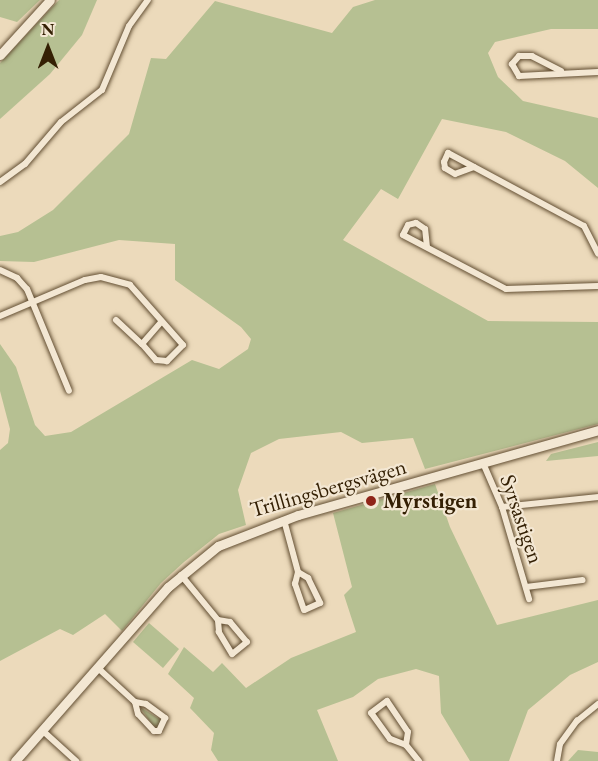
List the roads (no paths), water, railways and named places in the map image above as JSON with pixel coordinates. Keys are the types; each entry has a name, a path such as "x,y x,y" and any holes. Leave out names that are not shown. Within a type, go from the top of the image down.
{"street":[{"path":"0,55 50,0"},
{"path":"0,182 25,164 61,122 102,90 129,26 148,0"},
{"path":"561,71 532,56 519,56 512,64 519,76 561,71 598,72"},
{"path":"474,167 455,174 445,168 444,162 448,153 584,226 598,254"},
{"path":"427,247 425,229 416,223 408,225 403,235 506,289 598,286"},
{"path":"0,270 17,278 34,303 69,391"},
{"path":"0,316 85,280 117,279 143,296 160,322 183,345 172,358 156,360 116,320"},
{"path":"142,344 160,322"},
{"name":"Trillingsbergsvägen","path":"15,761 181,575 218,546 284,520 598,430"},
{"name":"Syrsastigen","path":"483,463 502,507 529,599"},
{"path":"502,507 598,496"},
{"path":"284,520 298,572 296,584 304,610 320,603 308,578 298,572"},
{"path":"181,575 218,620 219,632 232,654 247,642 230,622 218,620"},
{"name":"Syrsastigen","path":"526,588 583,580"},
{"path":"98,668 135,702 146,704 165,718 159,731 154,731 138,714 135,702"},
{"path":"406,745 408,732 387,701 371,712 390,739 406,745 418,761"},
{"path":"557,761 560,744 577,721 598,705"},
{"path":"43,731 76,761"}],"place":[{"name":"Myrstigen","path":"371,501"}]}
